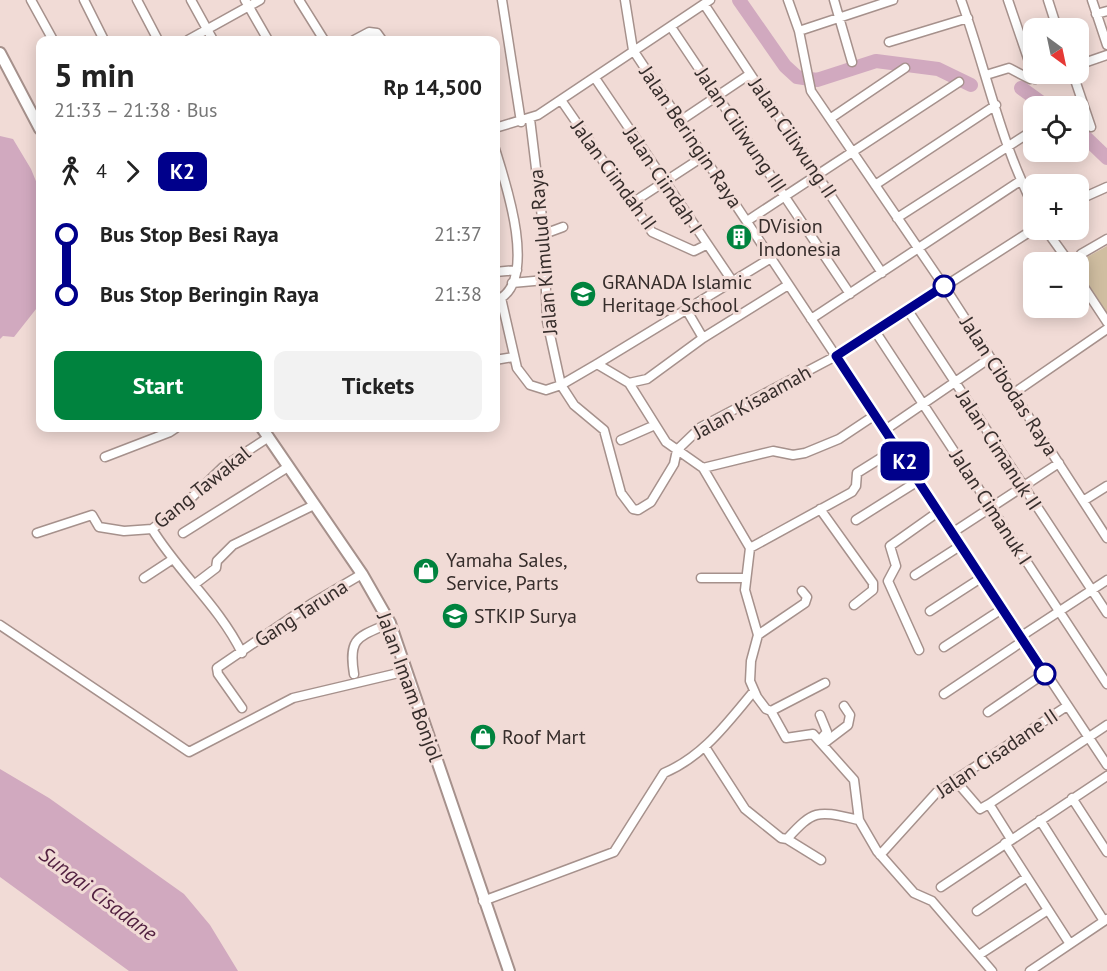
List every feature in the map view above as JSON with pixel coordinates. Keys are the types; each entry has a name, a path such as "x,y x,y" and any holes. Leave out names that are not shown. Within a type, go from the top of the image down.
{"main road":[{"path":"0,52 36,119"},
{"name":"Jalan Imam Bonjol","path":"265,432 362,574 390,623 483,901 509,971"}],"street":[{"path":"31,0 51,36"},
{"path":"84,0 102,36"},
{"path":"137,0 156,36"},
{"path":"191,0 211,36"},
{"path":"196,36 247,3 260,0"},
{"path":"299,0 322,36"},
{"name":"Jalan Kimulud Raya","path":"502,0 526,120 544,234 550,338 561,385"},
{"path":"625,0 633,50"},
{"path":"788,0 799,31 893,0"},
{"path":"834,0 852,62"},
{"path":"961,0 987,74 1007,145 1023,187"},
{"path":"1008,0 1023,44"},
{"path":"1048,0 1054,18"},
{"path":"1092,0 1107,45"},
{"path":"500,127 526,120 561,100 707,2"},
{"name":"Jalan Ciliwung II","path":"707,2 750,74 882,273"},
{"path":"247,3 266,36"},
{"path":"1096,14 1107,11"},
{"path":"889,42 968,18"},
{"name":"Jalan Ciliwung III","path":"672,27 850,294"},
{"name":"Jalan Cibodas Raya","path":"799,31 809,87 944,286 1107,538"},
{"path":"364,36 373,32 378,36"},
{"name":"Jalan Beringin Raya","path":"633,50 1107,765"},
{"path":"1089,62 1107,56"},
{"path":"831,118 904,68"},
{"path":"987,74 1010,68 1023,76"},
{"path":"680,121 750,74"},
{"name":"Jalan Ciindah I","path":"595,78 733,282"},
{"path":"747,221 959,82"},
{"path":"1076,84 1091,127"},
{"name":"Jalan Ciindah II","path":"561,100 654,234 694,251 706,245"},
{"path":"875,185 996,105"},
{"path":"897,218 1023,136"},
{"path":"632,203 704,156"},
{"path":"500,165 511,201 517,270 508,293 500,297"},
{"path":"811,319 1020,181"},
{"path":"1089,195 1107,187"},
{"path":"544,234 564,227"},
{"name":"Jalan Kisaamah","path":"561,385 574,405 604,430 621,493 633,509 638,510 651,502 674,464 677,450 701,427 836,356 1023,236"},
{"path":"1084,252 1107,239"},
{"path":"500,306 517,368 530,385 546,390 561,385 597,364 771,258"},
{"path":"500,272 517,270"},
{"path":"512,283 545,280"},
{"path":"629,383 646,379 703,338 789,285"},
{"path":"1089,295 1107,322"},
{"path":"686,309 703,338"},
{"name":"Jalan Cimanuk II","path":"907,309 1107,613"},
{"path":"1014,393 1107,329"},
{"name":"Jalan Cimanuk I","path":"875,331 1107,684"},
{"path":"500,359 513,357"},
{"path":"885,430 990,358"},
{"path":"597,364 629,383 666,442 703,468 750,548 745,578 747,603 758,635 750,670 754,692 766,709 771,711 786,738 810,733 821,742 854,780 859,820 880,855 914,893 932,901 992,971"},
{"path":"703,468 773,451 793,455 805,453 839,439 875,415"},
{"path":"621,440 655,424"},
{"path":"105,457 170,432"},
{"name":"Gang Tawakal","path":"37,534 92,515 99,527 124,531 152,529 187,502 223,467 268,437"},
{"path":"750,548 852,492 856,486 857,473 897,448"},
{"path":"952,533 1059,463"},
{"path":"183,533 288,467"},
{"path":"856,520 918,481"},
{"path":"1083,501 1107,486"},
{"path":"195,584 216,568 217,561 233,545 314,505"},
{"path":"820,509 873,583 873,590 854,605"},
{"path":"919,650 888,581 896,566 891,544 938,512"},
{"path":"152,529 173,559 229,628 242,653"},
{"path":"915,575 960,546"},
{"path":"144,578 173,559"},
{"name":"Gang Taruna","path":"242,708 216,670 310,604 362,574"},
{"path":"701,578 745,578"},
{"path":"930,611 981,578"},
{"path":"944,694 1107,580"},
{"path":"758,635 805,603 807,597 802,591"},
{"path":"944,647 1002,609"},
{"path":"354,674 350,651 352,646 359,639 390,623"},
{"path":"0,625 189,752 293,698 407,671"},
{"path":"988,712 1045,674"},
{"path":"771,711 825,683"},
{"path":"483,901 614,852 664,772 677,767 705,747 754,692"},
{"path":"821,742 848,725 850,715 844,706"},
{"name":"Jalan Cisadane II","path":"880,855 937,792 1067,706"},
{"path":"820,715 827,732 821,742"},
{"path":"956,780 980,809 1107,725"},
{"path":"705,747 750,815 781,838 787,839 821,860"},
{"path":"941,887 1107,776"},
{"path":"1072,798 1107,852"},
{"path":"989,804 1027,877 1070,944"},
{"path":"787,839 811,816 821,814 859,820"},
{"path":"1037,969 1106,920 1040,820"},
{"path":"977,911 1027,877"},
{"path":"979,955 1048,910"}],"shaded area":[{"path":"1107,246 1107,315 1089,287 1089,256"}],"water":[{"path":"0,136 13,139 36,181 36,309 14,337 3,336 0,339"},
{"name":"Sungai Cisadane","path":"0,769 49,798 184,894 210,925 238,971 129,971 0,877"}],"waterway":[{"path":"739,0 785,66 797,77 817,80 876,61 938,69 971,85"},
{"path":"1021,88 1032,96"},
{"path":"1089,141 1107,158"}],"bus line":[{"name":"K2","path":"944,286 836,356 1045,674"}],"place":[{"name":"DVision Indonesia","path":"739,237"},
{"name":"GRANADA Islamic Heritage School","path":"583,294"},
{"name":"Yamaha Sales, Service, Parts","path":"426,571"},
{"name":"STKIP Surya","path":"455,616"},
{"name":"Roof Mart","path":"483,737"}]}
